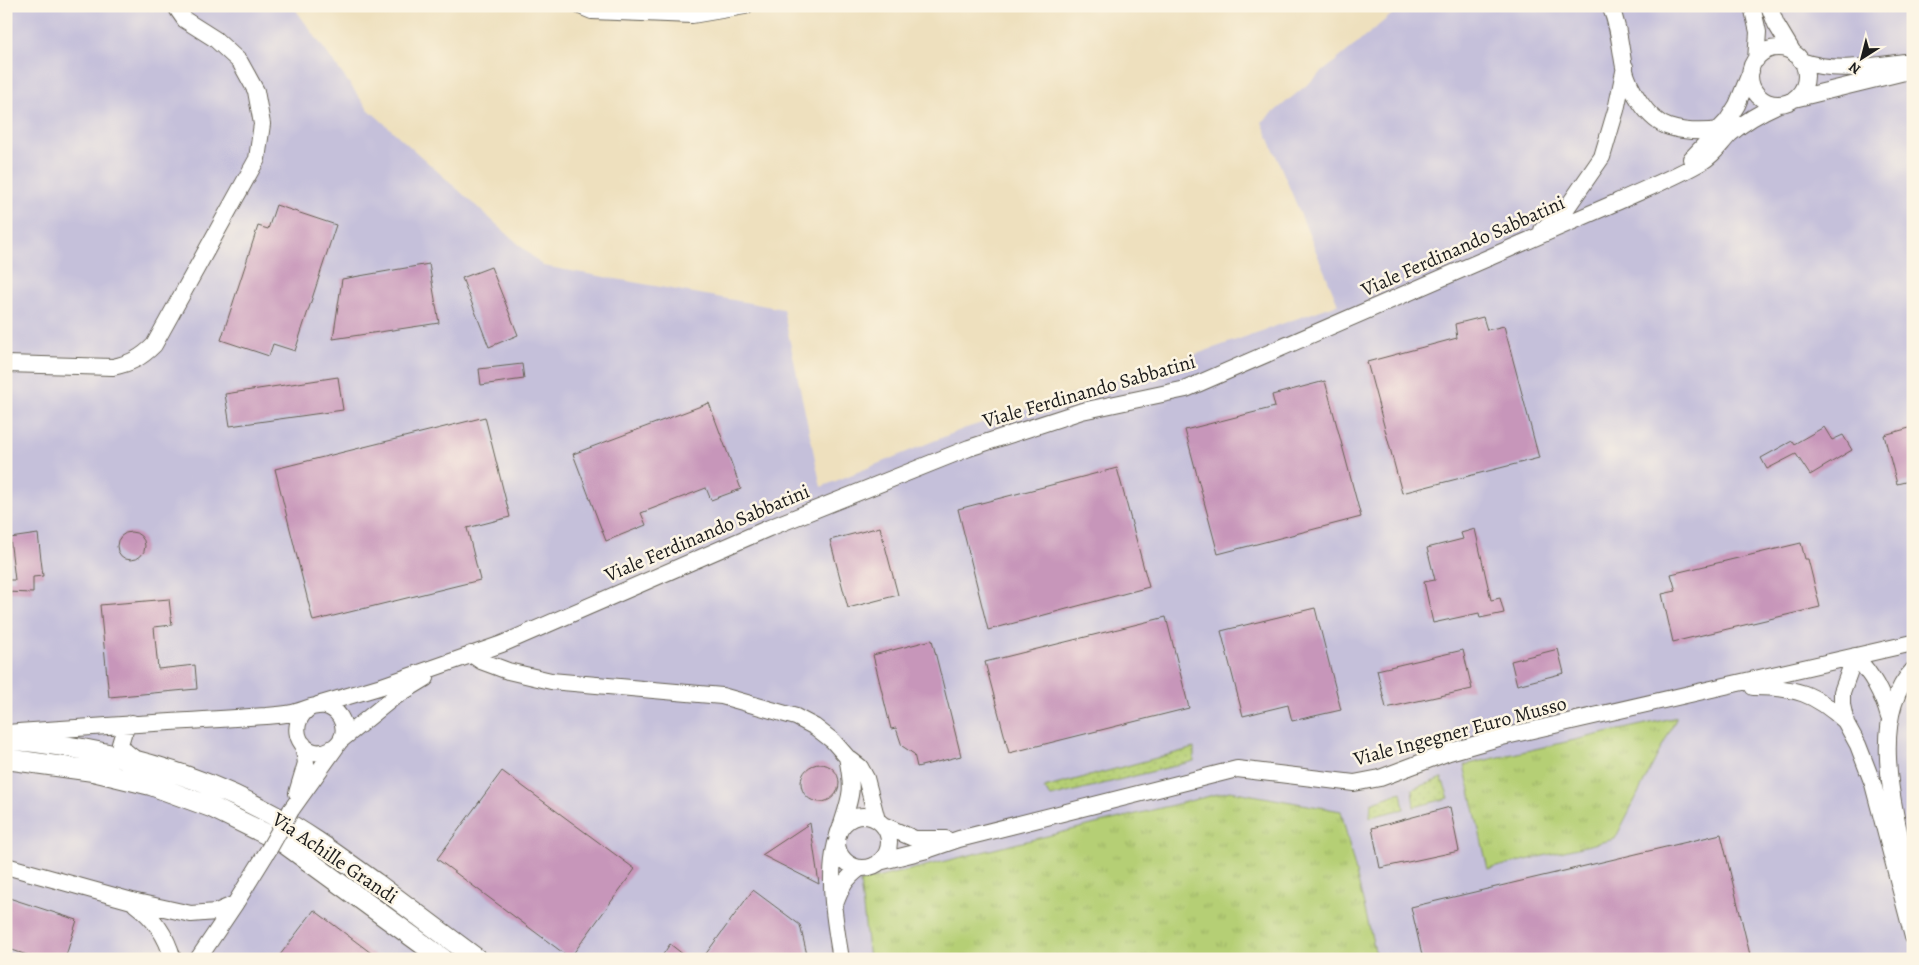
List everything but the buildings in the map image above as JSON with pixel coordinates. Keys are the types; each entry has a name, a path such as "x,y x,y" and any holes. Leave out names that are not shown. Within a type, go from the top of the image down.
{"main road":[{"name":"Via Achille Grandi","path":"6,739 86,748 136,760 195,779 273,814 333,852 477,959"},
{"name":"Via Achille Grandi","path":"6,759 56,764 93,771 151,785 210,807 284,843 443,959"}],"street":[{"path":"6,364 113,367 129,364 143,357 154,345 257,159 262,124 256,91 240,62 216,39 185,20 178,10 178,6"},
{"path":"580,6 592,10 692,15 745,6"},
{"path":"1610,6 1620,38 1624,67 1630,87 1647,111 1668,127 1695,131 1720,130"},
{"path":"1752,6 1758,32 1752,86 1762,99 1786,102 1913,70"},
{"path":"1670,177 1703,161 1717,151 1728,136 1744,122 1799,94 1806,81 1804,67 1776,24 1769,6"},
{"path":"1670,177 1699,152 1720,130 1737,105 1754,64 1767,51 1774,49 1788,50 1815,66 1839,68 1913,61"},
{"path":"1533,238 1566,209 1602,157 1616,110 1624,67"},
{"name":"Viale Ferdinando Sabbatini","path":"465,656 502,644 769,528 969,448 1082,411 1186,390 1617,202 1670,177"},
{"name":"Viale Ingegner Euro Musso","path":"959,838 1237,769 1354,783 1362,782 1380,778 1449,752 1502,737 1913,643"},
{"path":"266,716 281,721 290,727 301,741 315,752 330,750 393,698 465,656"},
{"path":"6,733 291,713 382,686 465,656 508,671 551,681 722,696 796,717 834,740 847,758 860,766 866,778 880,823 887,832 888,849 879,862"},
{"path":"1889,716 1878,686 1855,656 1842,692 1842,705 1846,722 1858,745 1873,784 1913,937"},
{"path":"1913,670 1896,694 1889,716 1887,740 1896,813 1913,890"},
{"path":"1726,687 1779,687 1803,693 1827,705 1846,722"},
{"path":"198,959 235,904 291,810 338,743 344,726 342,720 332,709 315,706 300,717 297,731 306,762 291,810"},
{"path":"132,723 124,731 120,744 136,760"},
{"path":"841,959 831,879 832,859 850,801 852,786 847,758"},
{"path":"860,868 846,862 841,857 839,835 854,817 870,816 880,823 915,838 959,838"},
{"path":"835,906 848,876 860,868 927,850 959,838"},
{"path":"6,866 132,901 191,914 216,912 235,904"},
{"path":"132,901 158,925 169,943 173,959"}],"shaded area":[{"path":"6,6 293,6 367,108 543,266 783,309 821,487 963,429 1174,362 1338,304 1262,122 1402,6 1913,6 1913,959 6,959"}],"green space":[{"path":"1677,717 1615,839 1488,869 1464,765"},
{"path":"1194,748 1194,761 1051,797 1044,788"},
{"path":"1442,778 1449,798 1414,807 1412,789"},
{"path":"1230,791 1341,811 1377,959 869,959 860,882"},
{"path":"1401,792 1404,809 1370,817 1371,803"}]}
